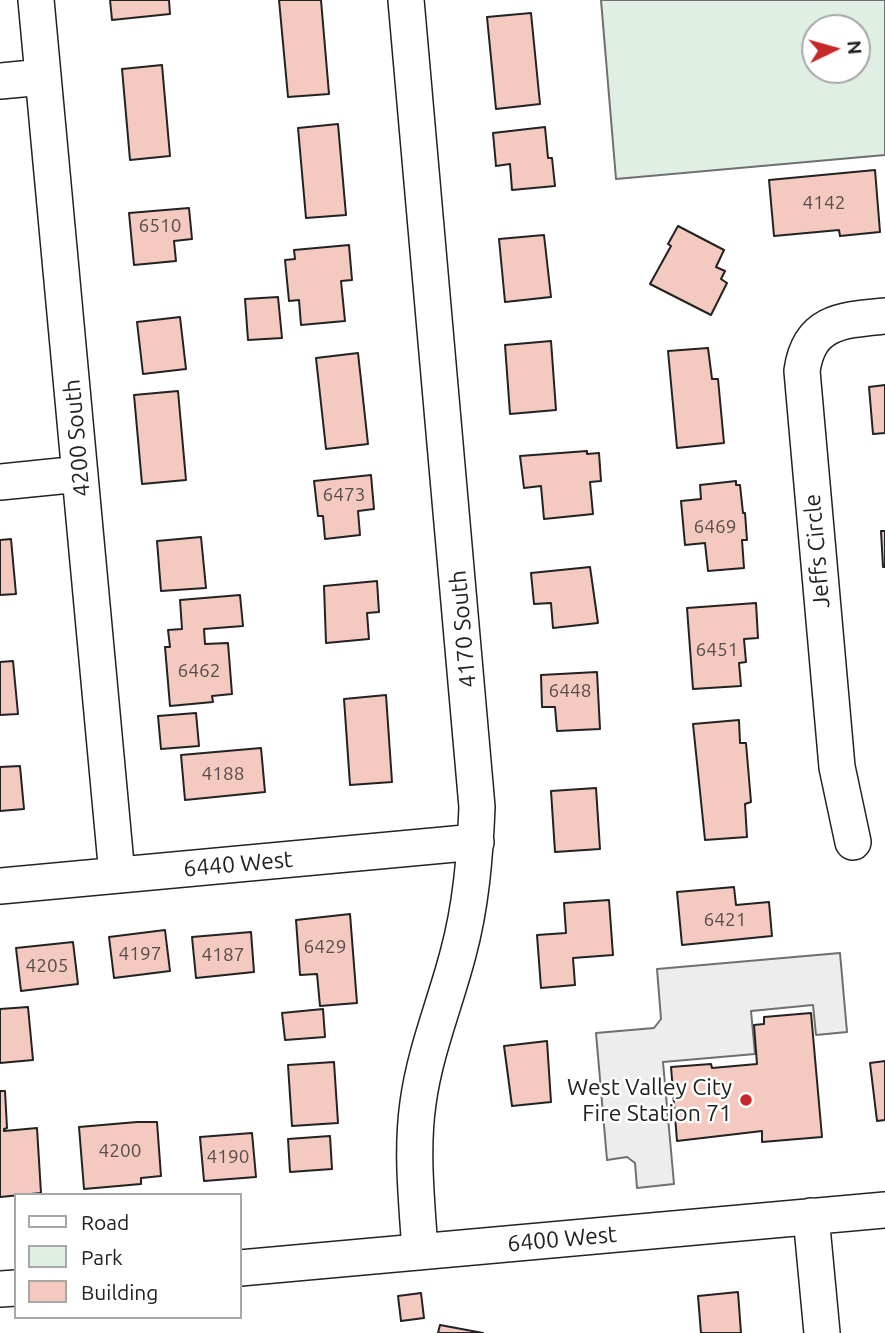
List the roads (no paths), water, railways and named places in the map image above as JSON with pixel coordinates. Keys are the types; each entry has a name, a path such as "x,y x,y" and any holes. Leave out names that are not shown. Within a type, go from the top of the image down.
{"street":[{"name":"4200 South","path":"36,0 117,875"},
{"name":"4170 South","path":"406,0 476,775 476,842 466,921 458,956 429,1046 418,1105 415,1169 421,1252"},
{"path":"0,81 43,77"},
{"name":"Jeffs Circle","path":"853,842 837,767 802,372 808,346 825,328 843,320 885,316"},
{"path":"0,482 80,474"},
{"name":"6440 West","path":"0,886 476,842"},
{"name":"6400 West","path":"242,1268 885,1210"},
{"path":"811,1216 822,1333"}],"place":[{"name":"West Valley City Fire Station 71","path":"746,1100"}]}
